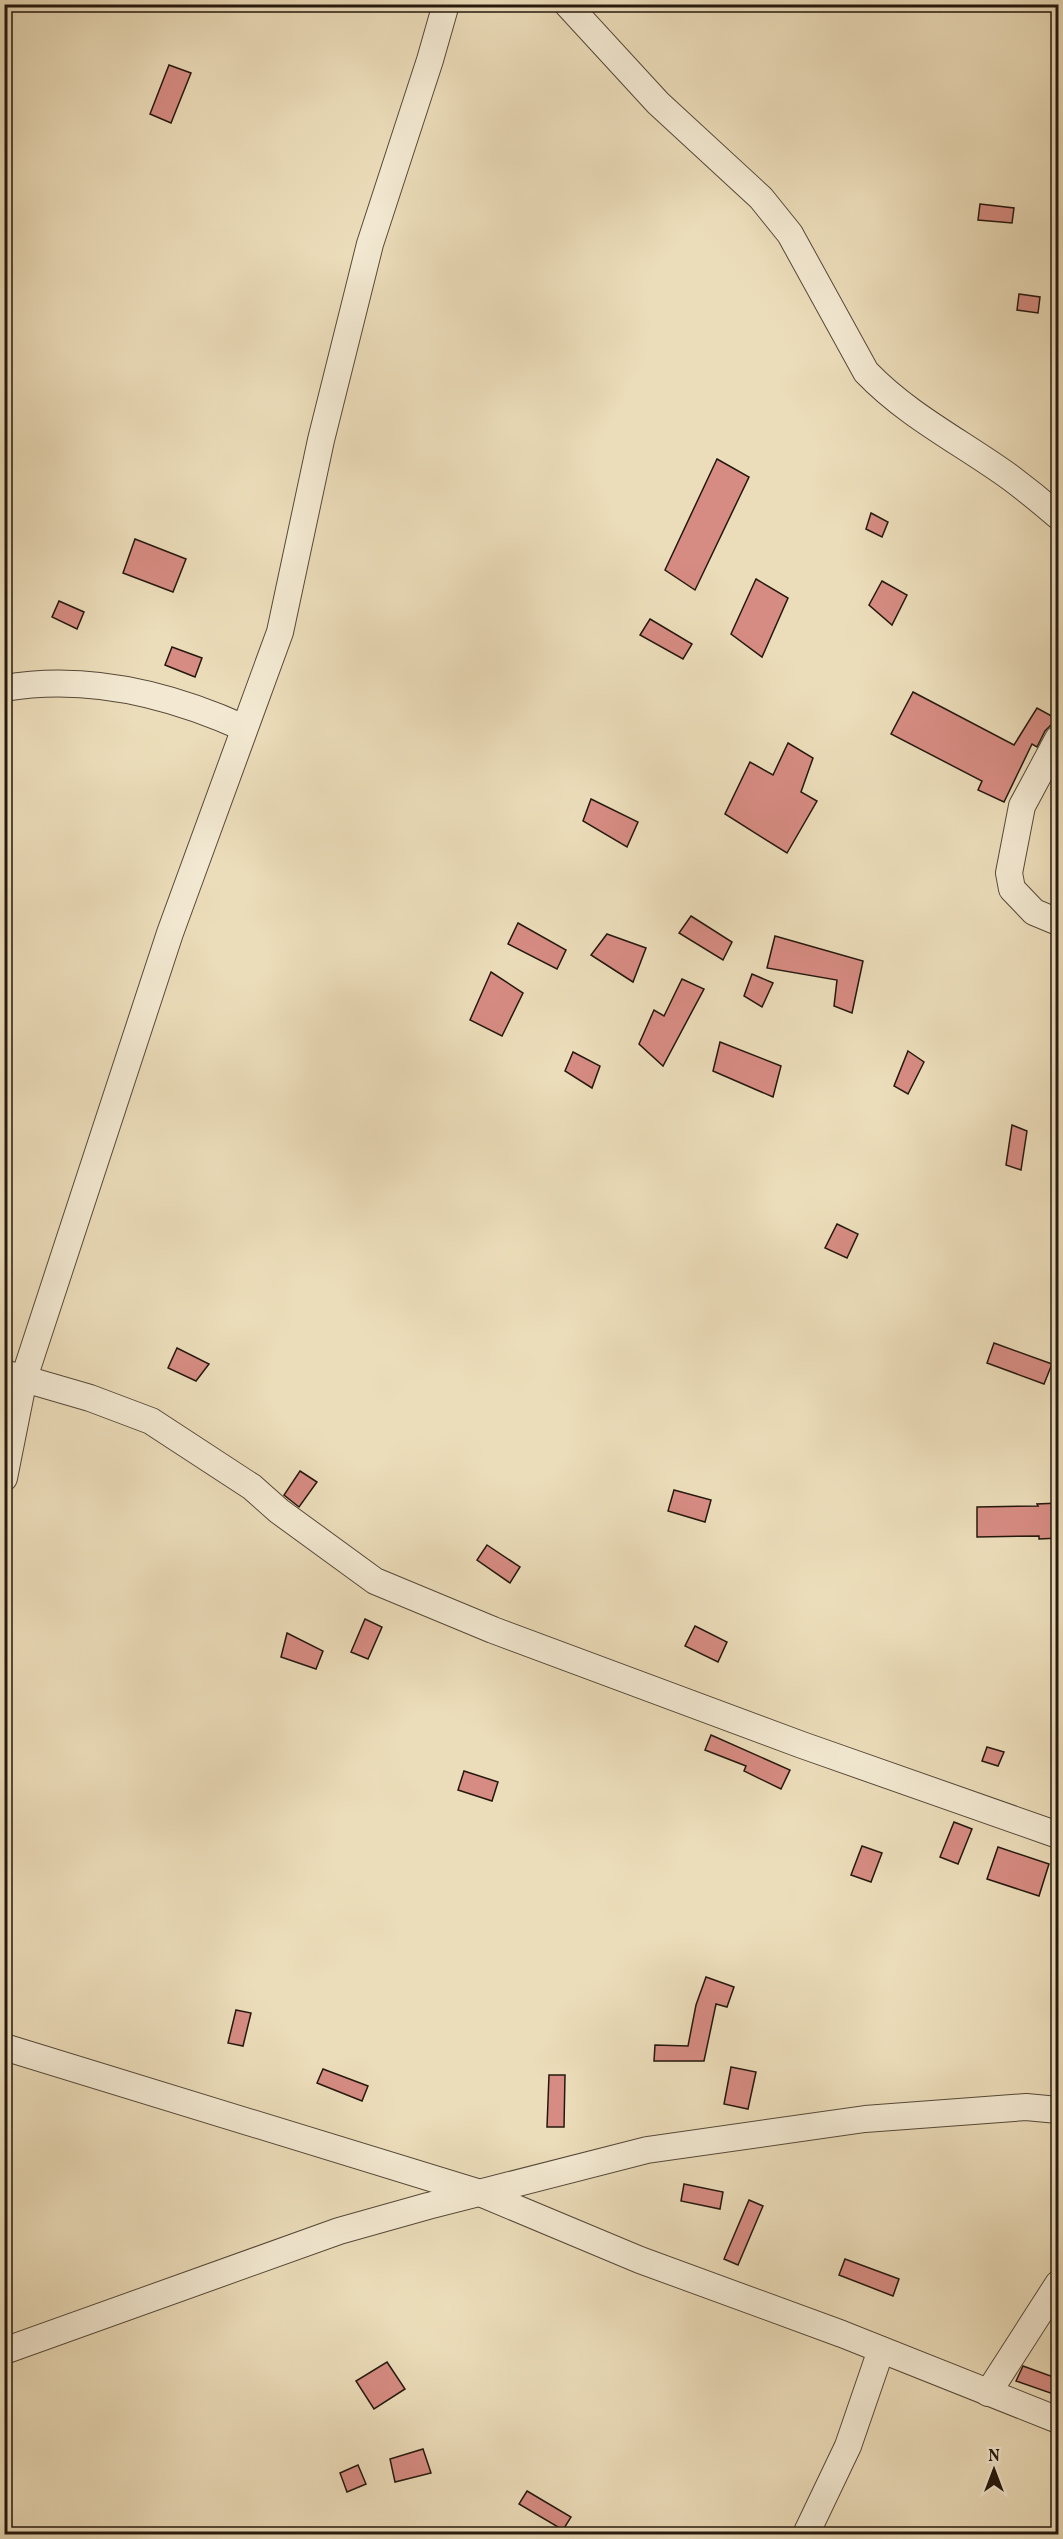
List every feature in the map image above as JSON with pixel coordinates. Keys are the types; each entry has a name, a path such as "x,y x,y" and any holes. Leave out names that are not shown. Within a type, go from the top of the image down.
{"street":[{"path":"4,1478 14,1376 170,933 280,632 321,440 370,244 446,4"},
{"path":"567,4 658,103 761,198 789,234 866,372 882,389 1011,479 1059,516"},
{"path":"4,688 79,683 128,688 182,704 244,728"},
{"path":"1059,739 1022,806 1009,873 1011,889 1034,912 1059,922"},
{"path":"14,1376 90,1398 151,1421 252,1487 279,1511 375,1581 493,1630 802,1745 1059,1836"},
{"path":"4,2047 480,2193 639,2260 881,2350 1059,2421"},
{"path":"4,2350 339,2231 647,2151 771,2132 941,2112 1026,2107 1059,2110"},
{"path":"988,2393 1059,2284"},
{"path":"806,2535 848,2446 881,2350"}],"building":[{"path":"169,65 191,73 171,123 150,114"},
{"path":"980,204 1014,208 1012,223 978,220"},
{"path":"1019,294 1040,297 1038,313 1017,310"},
{"path":"717,459 749,477 695,590 665,570"},
{"path":"871,513 888,522 882,537 866,529"},
{"path":"135,539 186,559 173,592 123,573"},
{"path":"756,579 788,598 762,657 731,634"},
{"path":"882,581 907,595 892,625 869,605"},
{"path":"59,601 84,612 77,629 52,617"},
{"path":"650,619 692,644 683,659 640,635"},
{"path":"172,647 202,658 195,677 165,665"},
{"path":"913,692 1014,745 1037,708 1057,719 1045,731 1037,747 1032,744 1004,802 978,790 982,781 891,734"},
{"path":"788,743 813,758 801,792 817,801 787,853 725,814 750,762 773,775"},
{"path":"591,799 638,822 627,847 583,821"},
{"path":"691,916 732,942 723,960 679,933"},
{"path":"518,923 566,950 557,969 508,944"},
{"path":"607,934 646,948 633,982 591,955"},
{"path":"775,936 863,961 852,1013 834,1006 837,980 767,968"},
{"path":"491,972 523,993 502,1036 470,1020"},
{"path":"752,974 773,983 762,1007 744,996"},
{"path":"682,979 704,989 663,1066 639,1044 654,1010 664,1016"},
{"path":"720,1042 781,1066 773,1097 713,1071"},
{"path":"908,1051 924,1062 908,1094 894,1086"},
{"path":"573,1052 600,1066 592,1088 565,1071"},
{"path":"1012,1125 1027,1131 1021,1170 1006,1165"},
{"path":"837,1224 858,1234 847,1258 825,1248"},
{"path":"994,1343 1052,1364 1044,1384 987,1363"},
{"path":"177,1348 209,1364 196,1381 168,1368"},
{"path":"300,1471 317,1482 299,1507 284,1495"},
{"path":"674,1490 711,1500 705,1522 668,1511"},
{"path":"1059,1503 1059,1538 977,1537 977,1507 1038,1506 1037,1504"},
{"path":"487,1545 520,1567 510,1583 477,1560"},
{"path":"365,1619 382,1627 368,1659 351,1652"},
{"path":"695,1626 727,1642 718,1662 685,1646"},
{"path":"287,1633 323,1651 316,1669 281,1657"},
{"path":"711,1735 790,1770 781,1789 744,1771 746,1766 705,1750"},
{"path":"987,1747 1004,1752 998,1766 982,1761"},
{"path":"464,1771 498,1782 492,1801 458,1790"},
{"path":"954,1822 972,1829 958,1864 940,1857"},
{"path":"862,1846 882,1853 871,1882 851,1875"},
{"path":"998,1847 1049,1864 1039,1896 987,1879"},
{"path":"706,1977 734,1987 727,2007 716,2004 704,2061 654,2061 655,2045 688,2046 696,2005"},
{"path":"236,2010 251,2013 243,2046 228,2043"},
{"path":"731,2067 756,2072 748,2109 724,2104"},
{"path":"323,2069 368,2086 362,2101 317,2083"},
{"path":"549,2075 565,2075 564,2127 547,2127"},
{"path":"684,2184 723,2192 720,2209 681,2201"},
{"path":"749,2200 763,2206 738,2265 724,2259"},
{"path":"845,2259 899,2279 893,2296 839,2275"},
{"path":"387,2362 405,2389 374,2409 356,2381"},
{"path":"1023,2366 1059,2379 1059,2396 1016,2381"},
{"path":"423,2449 431,2473 395,2482 390,2459"},
{"path":"358,2465 366,2484 347,2492 340,2473"},
{"path":"527,2491 571,2517 563,2530 519,2504"}]}
